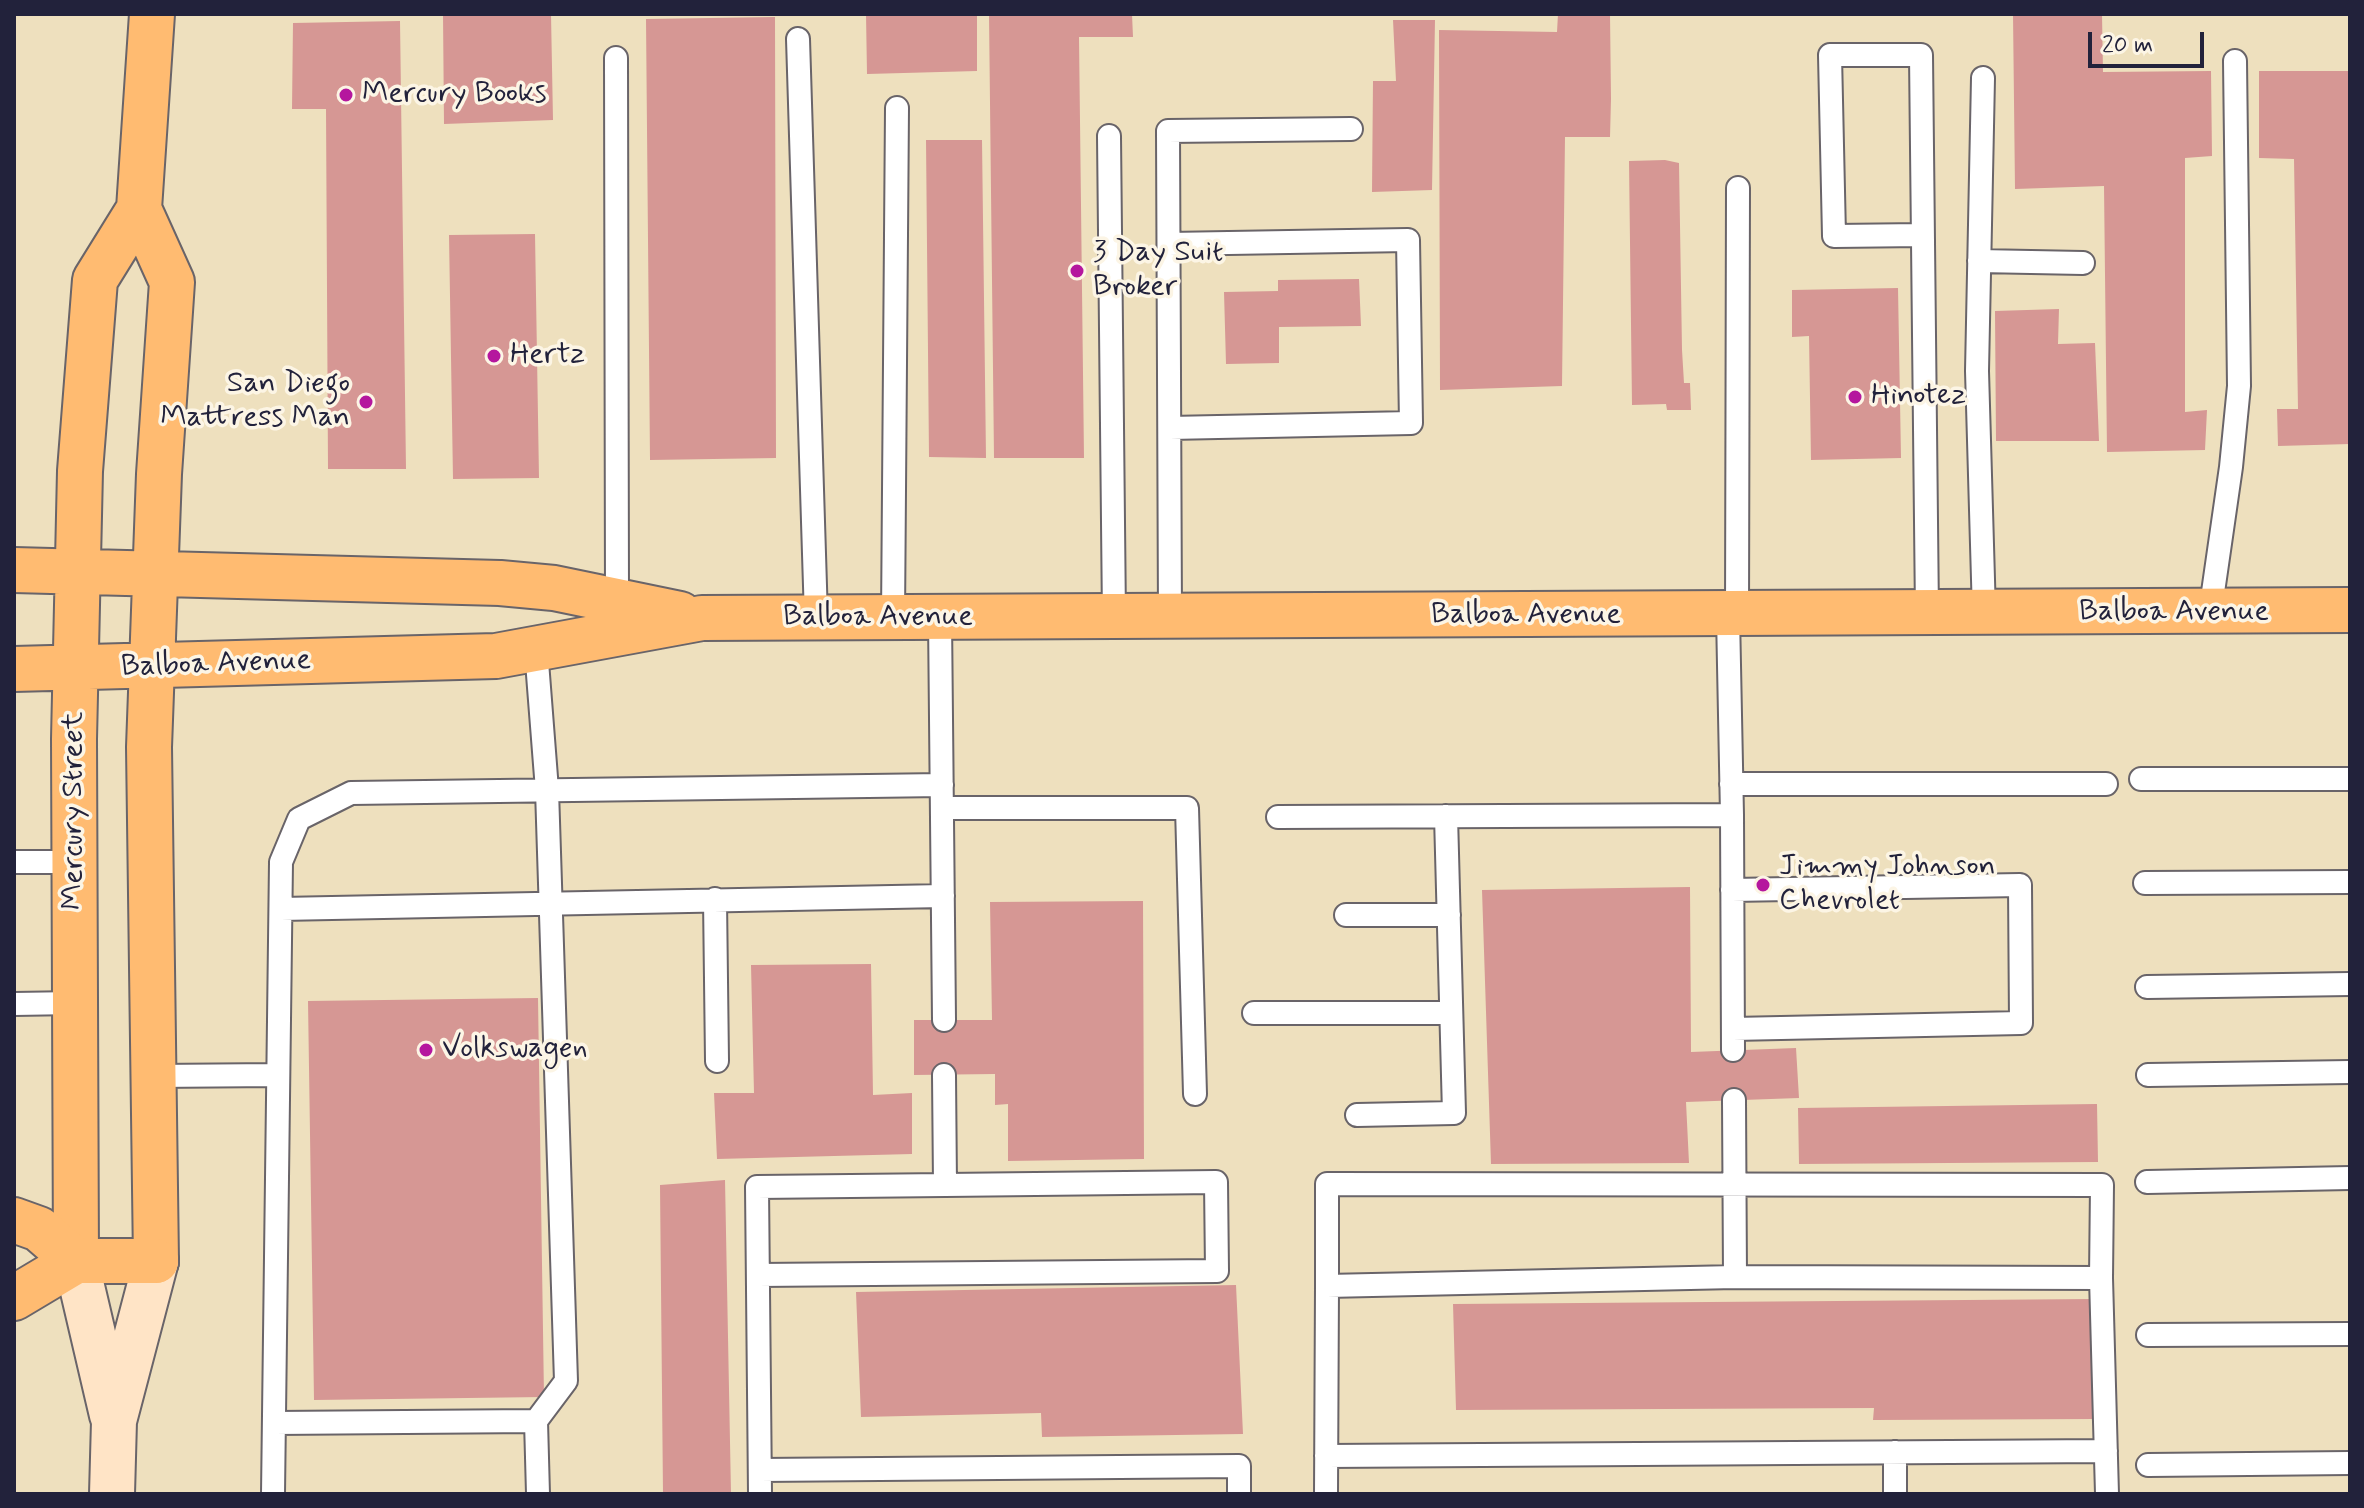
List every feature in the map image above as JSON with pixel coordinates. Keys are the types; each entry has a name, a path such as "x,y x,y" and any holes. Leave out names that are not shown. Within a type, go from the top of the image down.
{"main road":[{"name":"Mercury Street","path":"114,1421 76,1261 75,862 80,471 95,280 139,209 152,14"},
{"name":"Mercury Street","path":"112,1494 114,1421 156,1261 149,747 155,574 172,282 139,209"},
{"name":"Balboa Avenue","path":"14,570 440,579 554,588 702,618"},
{"name":"Balboa Avenue","path":"14,669 496,656 702,618 2350,610"},
{"path":"14,1220 39,1229 76,1261"},
{"path":"14,1298 76,1261 156,1261"}],"lane":[{"path":"798,39 816,618"},
{"path":"1922,235 1834,236 1830,55 1921,55 1927,614"},
{"path":"616,58 617,601"},
{"path":"2210,613 2239,386 2235,61"},
{"path":"1983,78 1977,371 1984,614"},
{"path":"893,618 897,108"},
{"path":"1170,617 1168,131 1351,129"},
{"path":"1109,136 1114,618"},
{"path":"1732,890 2020,885 2021,1023 1733,1040 1731,784 1738,188"},
{"path":"1169,244 1408,240 1411,423 1170,428"},
{"path":"1979,261 2083,263"},
{"path":"940,618 944,1020"},
{"path":"536,649 547,790 566,1381 536,1421 538,1494"},
{"path":"2141,779 2350,779"},
{"path":"1731,784 2106,784"},
{"path":"273,1494 281,862 299,819 351,793 942,785"},
{"path":"942,808 1187,808 1195,1094"},
{"path":"1278,817 1732,815"},
{"path":"1357,1115 1454,1113 1446,816"},
{"path":"14,862 75,862"},
{"path":"2145,883 2350,882"},
{"path":"281,909 943,896"},
{"path":"715,899 717,1061"},
{"path":"1346,915 1449,915"},
{"path":"2147,987 2350,984"},
{"path":"14,1004 75,1003"},
{"path":"1254,1013 1451,1013"},
{"path":"2148,1075 2350,1072"},
{"path":"153,1076 278,1075"},
{"path":"944,1075 945,1185"},
{"path":"1734,1100 1735,1277"},
{"path":"2147,1182 2350,1178"},
{"path":"758,1275 1217,1271 1216,1182 757,1187 760,1494"},
{"path":"1326,1494 1327,1184 1734,1184 2102,1185 2101,1278 2107,1494"},
{"path":"1327,1286 1735,1277 2101,1278"},
{"path":"2148,1335 2350,1334"},
{"path":"274,1423 536,1421"},
{"path":"1326,1456 2106,1451"},
{"path":"1895,1452 1895,1494"},
{"path":"2148,1465 2350,1463"},
{"path":"760,1470 1239,1466 1239,1494"}],"building":[{"path":"443,14 551,14 553,120 444,124"},
{"path":"866,14 977,14 977,71 867,74"},
{"path":"989,14 1132,14 1133,37 1079,37 1084,458 994,458"},
{"path":"1558,14 1610,14 1611,99 1610,137 1565,137 1562,386 1440,390 1439,30 1557,32"},
{"path":"2013,14 2102,14 2103,72 2211,71 2212,156 2185,158 2185,412 2207,410 2205,450 2107,452 2104,186 2015,189"},
{"path":"775,17 776,458 650,460 646,19"},
{"path":"1393,20 1435,20 1432,190 1372,192 1373,81 1396,81"},
{"path":"400,21 406,469 328,469 326,109 292,109 293,23"},
{"path":"2259,71 2350,71 2350,444 2278,446 2277,409 2298,409 2294,159 2259,158"},
{"path":"926,140 982,140 986,458 929,457"},
{"path":"1665,160 1679,163 1682,350 1684,383 1690,383 1691,410 1667,410 1666,404 1632,405 1629,161"},
{"name":"Hertz","path":"535,234 539,478 453,479 449,235"},
{"path":"1359,279 1361,326 1279,327 1279,363 1226,364 1224,292 1278,291 1278,280"},
{"name":"Hinotez","path":"1898,288 1901,458 1811,460 1809,336 1792,337 1792,290"},
{"path":"2059,309 2058,344 2095,343 2099,441 1996,441 1995,311"},
{"path":"1690,887 1691,1052 1796,1048 1799,1098 1686,1102 1689,1163 1491,1164 1482,890"},
{"path":"1143,901 1144,1159 1008,1161 1008,1104 995,1105 995,1074 914,1075 914,1020 992,1020 990,902"},
{"path":"871,964 873,1095 912,1093 912,1154 717,1159 714,1093 754,1093 751,965"},
{"path":"538,998 544,1397 314,1400 308,1001"},
{"path":"2097,1104 2098,1162 1799,1164 1798,1108"},
{"path":"725,1180 731,1494 663,1494 660,1185"},
{"path":"1236,1285 1243,1434 1042,1437 1041,1413 861,1417 856,1292"},
{"path":"2093,1299 2095,1419 1873,1420 1874,1408 1456,1410 1453,1304"}],"place":[{"name":"Mercury Books","path":"346,95"},
{"name":"3 Day Suit Broker","path":"1077,271"},
{"name":"Hertz","path":"494,356"},
{"name":"Hinotez","path":"1855,397"},
{"name":"San Diego Mattress Man","path":"366,402"},
{"name":"Jimmy Johnson Chevrolet","path":"1763,885"},
{"name":"Volkswagen","path":"426,1050"}]}
